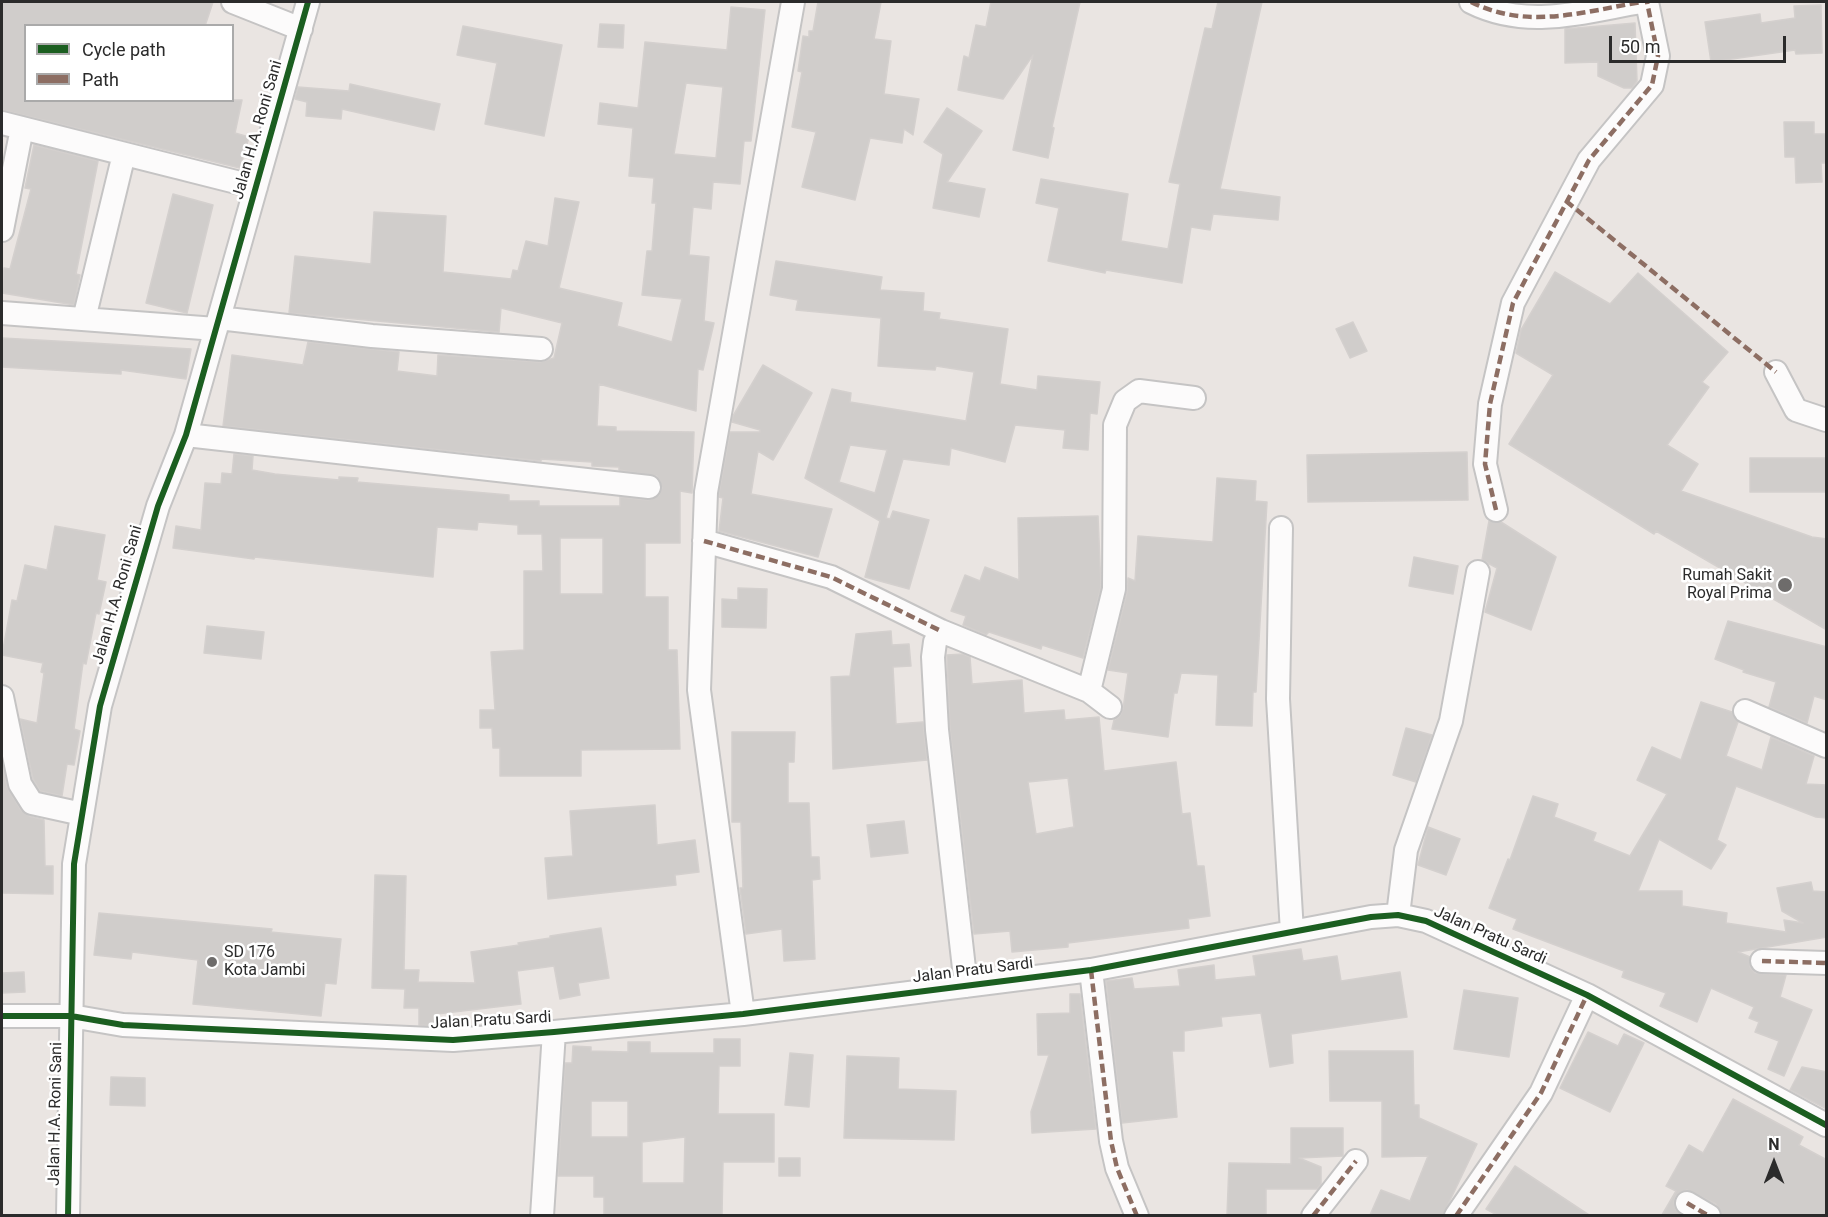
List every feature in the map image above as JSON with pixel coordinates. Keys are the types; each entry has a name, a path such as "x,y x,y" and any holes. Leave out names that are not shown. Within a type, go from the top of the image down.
{"street":[{"path":"233,2 301,29"},
{"name":"Jalan H.A. Roni Sani","path":"68,1215 74,864 100,706 158,506 186,435 308,2"},
{"path":"743,1014 699,690 706,492 793,2"},
{"path":"1483,5 1541,19 1641,2"},
{"path":"1496,510 1485,464 1490,405 1513,303 1589,160 1652,85 1658,56 1647,2"},
{"path":"2,230 12,125 256,188"},
{"path":"84,319 124,154"},
{"path":"2,313 84,319 218,323 540,349"},
{"path":"1776,372 1796,410 1827,420"},
{"path":"1089,691 1114,589 1115,425 1125,401 1139,391 1194,398"},
{"path":"186,435 649,487"},
{"path":"1281,528 1278,699 1292,932"},
{"path":"704,541 831,577 941,631 1089,691 1110,707"},
{"path":"1398,915 1406,850 1451,721 1478,572"},
{"path":"941,631 935,642 933,657 936,720 966,986"},
{"path":"2,697 20,784 32,803 82,814"},
{"path":"1745,711 1827,746"},
{"name":"Jalan Pratu Sardi","path":"2,1016 71,1016 123,1025 453,1040 743,1014 1092,970 1371,917 1398,915 1426,921 1464,937 1587,995 1827,1125"},
{"path":"1762,961 1827,963"},
{"path":"1092,970 1111,1140 1122,1184 1137,1215"},
{"path":"1456,1215 1541,1093 1587,995"},
{"path":"542,1215 554,1032"},
{"path":"1313,1215 1356,1161"},
{"path":"1687,1203 1709,1215"}],"building":[{"path":"2,2 213,2 206,24 24,24 24,102 234,102 234,100 242,100 235,133 249,137 240,168 2,110"},
{"path":"818,2 881,2 874,39 891,41 884,94 919,99 913,135 904,129 902,143 870,138 855,200 802,187 816,132 792,127 802,72 798,71 803,36 809,37 809,31 813,31"},
{"path":"991,2 1080,2 1052,127 1054,128 1048,158 1013,150 1033,55 1003,99 958,90 964,56 969,58 976,25 986,27"},
{"path":"1218,2 1262,2 1220,189 1280,197 1278,220 1213,214 1210,230 1191,227 1182,283 1106,270 1105,273 1048,261 1059,208 1036,203 1041,179 1128,194 1121,241 1168,249 1180,184 1169,182 1205,28 1212,29"},
{"path":"1821,5 1822,53 1796,54 1795,50 1711,62 1705,22 1760,14 1761,23 1795,18 1794,6"},
{"path":"731,7 765,10 751,141 744,141 740,184 713,182 711,209 693,207 689,255 709,257 704,321 714,323 703,370 698,369 696,411 599,384 597,426 616,427 616,431 694,432 692,493 680,491 680,543 645,543 645,597 668,597 668,650 677,650 680,749 581,750 581,776 500,776 500,748 493,748 492,728 480,728 480,710 495,710 491,652 524,650 524,571 543,571 542,534 518,534 518,525 478,522 477,530 437,527 433,577 255,557 254,559 173,548 176,526 201,530 205,483 221,484 222,473 232,474 234,454 253,456 252,470 275,474 339,480 339,477 358,478 357,482 509,495 509,501 539,501 539,506 620,506 620,497 648,500 659,495 662,488 657,476 619,470 619,467 592,466 592,462 541,459 541,461 223,426 232,355 303,365 308,342 399,352 397,371 437,376 438,355 540,362 554,358 562,323 501,308 499,332 289,313 295,256 371,264 374,212 446,216 443,272 511,279 513,270 518,271 526,241 548,246 555,198 579,202 559,288 622,303 617,326 672,342 682,299 642,295 647,251 652,251 656,203 652,203 654,178 629,176 633,128 598,124 600,103 638,108 645,42 727,50","holes":["686,83 723,87 716,158 674,154","560,538 603,538 603,594 560,594"]},
{"path":"1635,23 1637,81 1632,88 1624,88 1598,76 1598,62 1565,63 1565,29"},
{"path":"600,24 624,25 623,48 598,47"},
{"path":"463,26 562,45 544,136 485,124 497,63 457,55"},
{"path":"350,84 440,104 434,130 342,109 341,119 306,116 307,102 295,99 298,87 349,91"},
{"path":"947,108 982,131 947,182 985,189 979,217 933,208 943,154 924,142"},
{"path":"1784,122 1814,122 1814,134 1827,134 1827,163 1821,163 1822,182 1796,183 1795,157 1785,157"},
{"path":"34,145 98,161 76,274 80,275 74,305 2,293 4,268 10,269 31,189 25,188"},
{"path":"173,194 213,205 187,313 146,303"},
{"path":"776,261 882,277 880,290 924,293 923,311 940,313 939,319 1008,329 1000,384 1037,390 1038,376 1100,382 1097,414 1090,413 1088,450 1063,448 1065,430 1015,425 1005,462 951,448 949,465 903,459 886,518 890,519 893,511 929,520 909,589 865,577 880,521 805,478 832,389 851,393 850,402 966,421 974,372 936,366 935,370 878,366 881,318 796,310 798,300 770,295","holes":["850,445 887,450 875,493 839,482"]},
{"path":"1555,272 1610,304 1638,273 1728,352 1702,382 1709,387 1667,445 1698,464 1681,491 1812,537 1827,539 1827,630 1656,531 1654,534 1509,444 1553,375 1516,353 1521,330"},
{"path":"1353,322 1367,351 1350,358 1336,329"},
{"path":"2,338 191,349 186,379 121,370 121,374 2,367"},
{"path":"763,365 812,393 773,460 758,451 751,494 832,509 818,557 719,531 723,498 719,497 719,493 730,432 760,432 760,430 732,422 733,416"},
{"path":"1467,452 1468,500 1308,502 1307,455"},
{"path":"1750,458 1827,458 1827,492 1750,492"},
{"path":"1217,478 1256,481 1255,501 1267,502 1252,726 1216,725 1218,675 1181,673 1177,693 1174,693 1168,737 1112,729 1114,720 1120,716 1123,709 1128,673 1108,670 1127,592 1128,578 1135,581 1138,536 1213,542"},
{"path":"1098,516 1101,587 1083,658 1042,645 1041,649 989,632 986,635 963,625 966,616 951,611 965,575 980,581 985,567 1019,580 1018,518"},
{"path":"1489,521 1501,522 1556,557 1531,630 1485,612 1497,568 1482,560"},
{"path":"55,526 105,535 97,580 106,582 99,614 96,613 86,664 83,663 74,729 80,731 74,765 67,764 62,796 40,791 33,779 20,719 37,723 44,673 41,672 43,663 2,655 12,600 17,601 25,565 47,570"},
{"path":"1414,557 1458,566 1453,594 1409,586"},
{"path":"738,588 767,589 766,628 722,627 722,599 738,600"},
{"path":"1728,621 1827,647 1827,700 1814,696 1807,723 1769,707 1776,682 1743,672 1744,670 1715,659"},
{"path":"207,626 264,632 261,659 204,653"},
{"path":"891,631 892,645 909,644 911,666 893,667 896,724 923,722 927,760 833,769 831,677 850,676 856,634"},
{"path":"963,654 970,657 972,684 1022,680 1024,713 1064,710 1065,720 1099,717 1104,771 1176,762 1182,814 1190,813 1197,866 1204,866 1210,916 1188,919 1189,928 1068,943 1068,947 1012,952 1010,931 974,934 950,729 947,655","holes":["1068,778 1074,827 1036,834 1028,782"]},
{"path":"1701,702 1732,712 1738,722 1726,756 1762,770 1771,737 1814,756 1806,784 1827,785 1827,818 1816,817 1736,786 1717,840 1726,845 1711,869 1659,839 1638,891 1682,891 1682,906 1727,913 1726,923 1786,932 1784,920 1803,923 1782,911 1777,888 1811,882 1813,891 1827,892 1827,937 1738,952 1750,957 1750,967 1755,973 1786,975 1780,997 1812,1010 1784,1076 1768,1069 1779,1041 1755,1032 1759,1022 1749,1018 1754,1007 1711,988 1697,1022 1660,1006 1666,993 1622,977 1624,971 1513,929 1517,919 1489,908 1508,859 1510,860 1533,796 1558,804 1554,817 1596,833 1593,841 1630,856 1667,794 1637,780 1652,747 1681,760"},
{"path":"1406,728 1432,735 1416,782 1393,775"},
{"path":"732,732 795,732 794,762 788,762 788,803 809,803 811,857 819,857 820,879 812,880 815,959 784,961 782,929 746,934 740,888 743,888 741,822 732,822"},
{"path":"2,761 7,787 21,810 29,816 44,820 45,866 53,866 53,894 2,893"},
{"path":"655,805 657,845 695,840 699,872 675,875 676,885 548,899 545,858 573,856 570,811"},
{"path":"904,821 908,853 871,857 867,825"},
{"path":"1428,827 1460,839 1446,875 1418,865"},
{"path":"375,875 406,876 404,970 419,970 418,982 475,983 471,952 519,945 518,943 550,938 550,936 601,928 609,978 578,983 580,995 560,999 554,966 517,971 521,1004 437,1014 437,1026 419,1025 419,1008 404,1008 405,989 372,988"},
{"path":"99,913 272,929 271,932 341,939 336,984 325,983 321,1016 193,1004 198,960 132,952 131,959 94,955"},
{"path":"1301,949 1303,961 1337,956 1341,981 1400,972 1407,1017 1291,1034 1293,1063 1270,1067 1261,1013 1221,1017 1222,1026 1184,1031 1184,1051 1172,1051 1177,1117 1122,1123 1106,981 1132,978 1134,989 1180,986 1178,970 1214,965 1215,980 1256,976 1253,956"},
{"path":"24,972 25,992 2,993 2,973"},
{"path":"1464,990 1518,998 1509,1057 1454,1049"},
{"path":"1070,994 1080,994 1096,1129 1032,1133 1031,1112 1049,1055 1038,1055 1037,1014 1070,1013"},
{"path":"1588,1032 1618,1046 1624,1034 1644,1043 1610,1112 1560,1088"},
{"path":"714,1039 740,1039 740,1066 719,1066 718,1114 774,1114 774,1162 723,1162 722,1215 604,1215 604,1197 594,1197 594,1176 558,1176 565,1063 572,1063 573,1046 591,1047 591,1051 628,1052 628,1042 650,1042 650,1053 714,1053","holes":["591,1101 628,1101 628,1137 591,1137","685,1137 684,1183 642,1183 642,1142"]},
{"path":"1329,1051 1413,1051 1414,1105 1419,1105 1419,1118 1477,1144 1443,1215 1370,1215 1381,1190 1410,1201 1428,1156 1382,1157 1382,1101 1330,1101"},
{"path":"790,1053 813,1055 809,1107 785,1105"},
{"path":"847,1056 899,1058 898,1089 956,1091 954,1140 844,1138"},
{"path":"1802,1067 1827,1072 1827,1109 1790,1090"},
{"path":"111,1077 145,1078 145,1106 110,1105"},
{"path":"1733,1099 1803,1137 1799,1145 1827,1160 1827,1215 1722,1215 1716,1204 1687,1190 1676,1196 1674,1202 1676,1210 1682,1215 1662,1215 1676,1191 1666,1186 1689,1145 1703,1153"},
{"path":"1291,1128 1343,1128 1343,1156 1299,1158 1321,1167 1321,1184 1317,1189 1266,1189 1266,1215 1227,1215 1229,1163 1291,1164"},
{"path":"779,1158 800,1158 800,1176 779,1176"},
{"path":"1515,1166 1589,1215 1497,1215 1486,1209"}],"marked path":[{"path":"1471,2 1492,10 1534,17 1576,14 1641,2"},
{"path":"1496,510 1485,464 1490,404 1513,303 1589,160 1652,85 1658,56 1647,2"},
{"path":"1566,201 1776,372"},
{"path":"704,541 831,577 941,631"},
{"path":"1762,961 1826,963"},
{"path":"1091,970 1111,1141 1117,1168 1137,1216"},
{"path":"1456,1216 1541,1093 1587,995"},
{"path":"1313,1216 1356,1161"},
{"path":"1687,1203 1709,1216"}],"cycle path":[{"path":"68,1216 74,864 100,706 158,506 186,435 308,2"},
{"path":"2,1016 71,1016 123,1025 453,1040 743,1014 1091,970 1371,917 1398,915 1426,921 1587,995 1826,1125"}],"place":[{"name":"Rumah Sakit Royal Prima","path":"1785,585"},
{"name":"SD 176 Kota Jambi","path":"212,962"}]}
